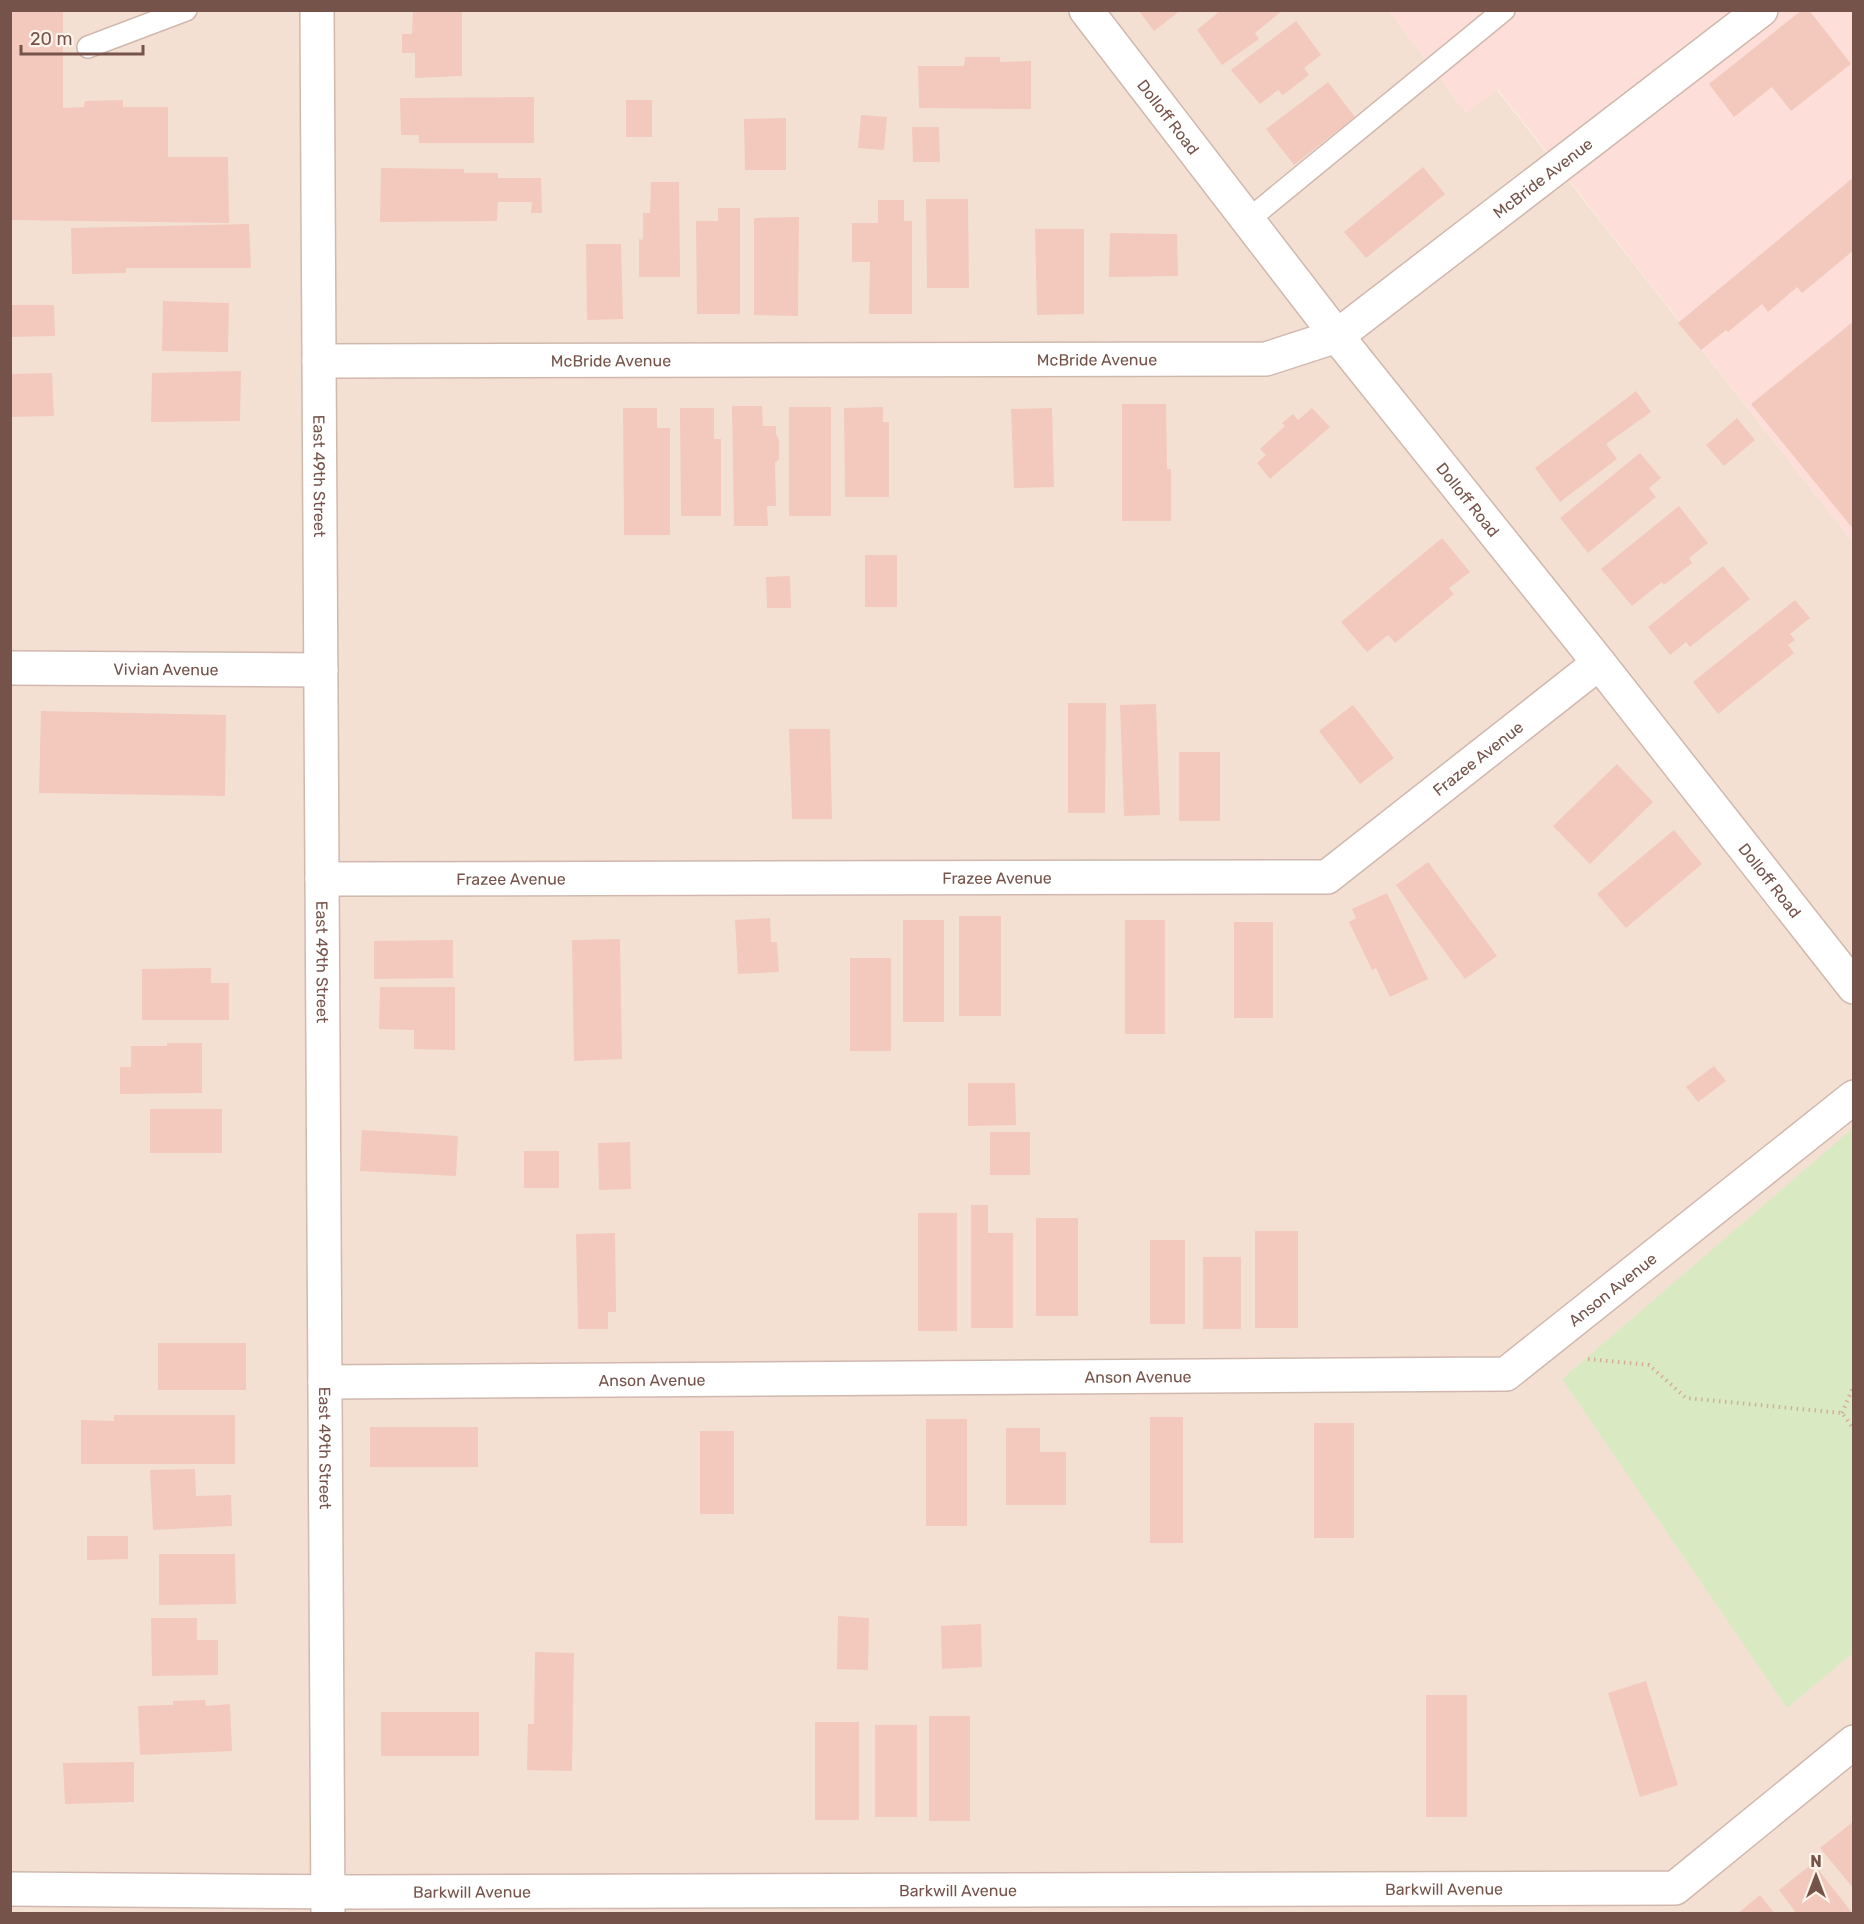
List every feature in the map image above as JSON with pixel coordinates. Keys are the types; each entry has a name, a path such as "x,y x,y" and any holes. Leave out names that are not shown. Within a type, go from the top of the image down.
{"street":[{"name":"East 49th Street","path":"317,10 328,1903"},
{"name":"Dolloff Road","path":"1086,10 1337,336 1599,663 1854,987"},
{"name":"McBride Avenue","path":"319,361 1266,359 1337,336 1761,10"},
{"name":"Frazee Avenue","path":"322,879 1326,876 1599,663"},
{"name":"Vivian Avenue","path":"10,668 321,670"},
{"name":"Anson Avenue","path":"325,1382 1506,1374 1854,1097"},
{"name":"Barkwill Avenue","path":"10,1889 328,1903 1675,1888 1854,1742"}],"lane":[{"path":"88,48 186,10"},
{"path":"1248,220 1504,10"}],"path":[{"path":"1583,1358 1649,1365 1686,1398 1842,1413 1854,1429"},
{"path":"1842,1413 1854,1385"}],"shaded area":[{"path":"11,11 1389,11 1466,113 1497,90 1853,542 1853,1913 11,1914"},
{"path":"1389,11 1853,11 1853,542 1498,90 1466,113"}],"green space":[{"path":"1853,1128 1853,1653 1787,1708 1562,1379"}],"building":[{"path":"10,10 63,11 63,108 84,107 85,101 123,100 123,107 168,107 168,157 228,157 229,223 10,220"},
{"path":"413,10 462,10 462,76 415,78 415,53 402,53 402,34 412,34"},
{"path":"1138,10 1181,10 1154,31"},
{"path":"1221,10 1283,10 1255,33 1259,39 1222,65 1197,30"},
{"path":"1802,10 1809,10 1851,64 1791,111 1772,87 1734,117 1709,84"},
{"path":"1296,21 1321,55 1304,68 1309,75 1283,95 1278,90 1260,104 1231,70"},
{"path":"965,57 1000,57 1000,62 1031,61 1031,109 919,108 918,66 964,66"},
{"path":"1328,82 1355,117 1294,165 1266,129"},
{"path":"534,97 534,143 419,143 419,135 401,135 400,98"},
{"path":"626,100 652,100 652,137 626,137"},
{"path":"861,115 887,117 884,150 858,148"},
{"path":"786,118 786,170 745,170 744,119"},
{"path":"912,127 939,127 940,162 913,162"},
{"path":"1423,167 1445,194 1366,258 1344,232"},
{"path":"381,168 464,169 464,173 498,173 498,178 541,178 542,213 531,213 532,202 498,202 497,221 380,222"},
{"path":"1854,177 1854,250 1802,293 1797,287 1768,312 1762,304 1728,332 1726,330 1701,350 1678,323"},
{"path":"651,182 679,182 680,277 639,277 639,239 643,240 643,213 650,213"},
{"path":"926,199 968,199 969,288 927,288"},
{"path":"878,200 904,200 904,221 912,221 912,314 869,314 870,262 852,262 852,223 878,223"},
{"path":"718,208 740,208 740,314 697,314 696,221 718,221"},
{"path":"799,217 798,316 754,315 754,218"},
{"path":"249,224 251,268 126,268 126,273 72,274 71,228"},
{"path":"1035,229 1084,229 1084,314 1037,315"},
{"path":"1110,233 1177,234 1178,276 1109,277"},
{"path":"586,244 621,244 623,319 587,320"},
{"path":"163,301 229,303 228,352 162,351"},
{"path":"12,305 54,305 55,336 10,337"},
{"path":"1854,321 1854,530 1751,404"},
{"path":"241,371 240,421 151,422 152,373"},
{"path":"52,373 54,416 10,417 10,374"},
{"path":"1636,391 1651,412 1606,444 1617,459 1560,502 1535,468"},
{"path":"1122,404 1166,404 1167,469 1171,469 1171,521 1122,521"},
{"path":"732,406 762,406 763,426 776,426 779,459 775,463 776,506 767,506 768,526 734,526"},
{"path":"789,407 831,407 831,516 789,516"},
{"path":"883,407 883,422 889,422 889,497 845,497 844,408"},
{"path":"623,408 657,408 657,428 670,428 670,535 624,535"},
{"path":"680,408 714,408 714,439 721,439 721,516 681,516"},
{"path":"1052,408 1054,487 1014,488 1011,409"},
{"path":"1312,408 1330,427 1270,479 1257,463 1266,455 1260,449 1285,426 1282,423 1293,414 1298,420"},
{"path":"1737,418 1755,440 1724,466 1706,445"},
{"path":"1640,453 1661,478 1649,488 1656,497 1588,553 1560,518"},
{"path":"1679,506 1708,543 1689,558 1692,563 1664,585 1662,582 1632,606 1601,569"},
{"path":"1442,538 1470,572 1449,588 1454,594 1395,643 1388,635 1367,652 1341,622"},
{"path":"865,555 897,555 897,607 865,607"},
{"path":"1723,566 1750,599 1690,647 1686,642 1670,655 1648,627"},
{"path":"790,576 791,608 767,608 766,577"},
{"path":"1795,600 1810,618 1790,634 1795,640 1788,645 1794,653 1718,714 1693,682"},
{"path":"1068,703 1106,703 1105,813 1068,813"},
{"path":"1156,704 1160,815 1124,816 1120,705"},
{"path":"1353,705 1394,758 1360,784 1319,731"},
{"path":"41,711 226,715 225,796 39,793"},
{"path":"789,729 830,729 832,819 792,819"},
{"path":"1179,752 1220,752 1220,821 1179,821"},
{"path":"1617,764 1653,802 1590,864 1553,826"},
{"path":"1674,830 1702,864 1626,928 1597,894"},
{"path":"1428,862 1497,956 1465,979 1396,885"},
{"path":"1387,893 1428,979 1390,997 1376,968 1372,970 1349,922 1356,918 1352,909"},
{"path":"959,916 1001,916 1001,1016 959,1016"},
{"path":"770,918 771,942 777,942 779,972 738,974 735,920"},
{"path":"903,920 944,920 944,1022 903,1022"},
{"path":"1125,920 1165,920 1165,1034 1125,1034"},
{"path":"1234,922 1273,922 1273,1018 1234,1018"},
{"path":"620,939 622,1059 574,1061 572,940"},
{"path":"453,940 453,978 374,979 374,941"},
{"path":"850,958 891,958 891,1051 850,1051"},
{"path":"211,968 211,983 229,983 229,1020 142,1020 142,969"},
{"path":"380,987 455,987 455,1050 414,1049 414,1030 379,1029"},
{"path":"167,1043 202,1043 202,1093 120,1094 120,1067 131,1067 131,1046 167,1046"},
{"path":"1714,1066 1726,1081 1698,1102 1686,1087"},
{"path":"968,1083 1015,1083 1016,1125 968,1126"},
{"path":"150,1109 222,1109 222,1153 150,1153"},
{"path":"362,1130 458,1136 456,1176 360,1171"},
{"path":"990,1132 1030,1132 1030,1175 990,1175"},
{"path":"630,1142 631,1189 599,1190 598,1143"},
{"path":"524,1151 559,1151 559,1188 524,1188"},
{"path":"971,1205 988,1205 988,1233 1013,1233 1013,1328 971,1328"},
{"path":"918,1213 957,1213 957,1331 918,1331"},
{"path":"1036,1218 1078,1218 1078,1316 1036,1316"},
{"path":"1255,1231 1298,1231 1298,1328 1255,1328"},
{"path":"615,1233 616,1312 608,1312 608,1329 578,1329 576,1234"},
{"path":"1150,1240 1185,1240 1185,1324 1150,1324"},
{"path":"1203,1257 1241,1257 1241,1329 1203,1329"},
{"path":"158,1343 246,1343 246,1390 158,1390"},
{"path":"114,1415 235,1415 235,1464 81,1464 81,1420 114,1421"},
{"path":"1150,1417 1183,1417 1183,1543 1150,1543"},
{"path":"926,1419 967,1419 967,1526 926,1526"},
{"path":"1314,1423 1354,1423 1354,1538 1314,1538"},
{"path":"370,1427 478,1427 478,1467 370,1467"},
{"path":"1006,1428 1040,1428 1040,1452 1066,1452 1066,1505 1006,1505"},
{"path":"700,1431 734,1431 734,1514 700,1514"},
{"path":"195,1469 196,1496 231,1495 232,1526 153,1530 150,1470"},
{"path":"87,1536 128,1536 128,1559 87,1560"},
{"path":"159,1554 235,1554 236,1604 159,1605"},
{"path":"838,1616 869,1618 868,1670 837,1669"},
{"path":"151,1618 197,1618 197,1640 218,1640 218,1675 152,1676"},
{"path":"981,1624 982,1667 942,1669 941,1626"},
{"path":"535,1652 574,1653 572,1771 527,1770 528,1724 534,1724"},
{"path":"1646,1681 1678,1785 1640,1797 1608,1693"},
{"path":"1426,1695 1467,1695 1467,1817 1426,1817"},
{"path":"205,1700 206,1706 230,1704 232,1751 140,1755 138,1706 173,1705 173,1701"},
{"path":"381,1712 479,1712 479,1756 381,1756"},
{"path":"929,1716 970,1716 970,1821 929,1821"},
{"path":"815,1722 859,1722 859,1820 815,1820"},
{"path":"875,1725 917,1725 917,1817 875,1817"},
{"path":"134,1762 134,1802 65,1804 63,1763"},
{"path":"1854,1821 1854,1889 1820,1848"},
{"path":"1813,1863 1853,1914 1797,1914 1779,1890"},
{"path":"1760,1895 1775,1914 1737,1914"}]}
